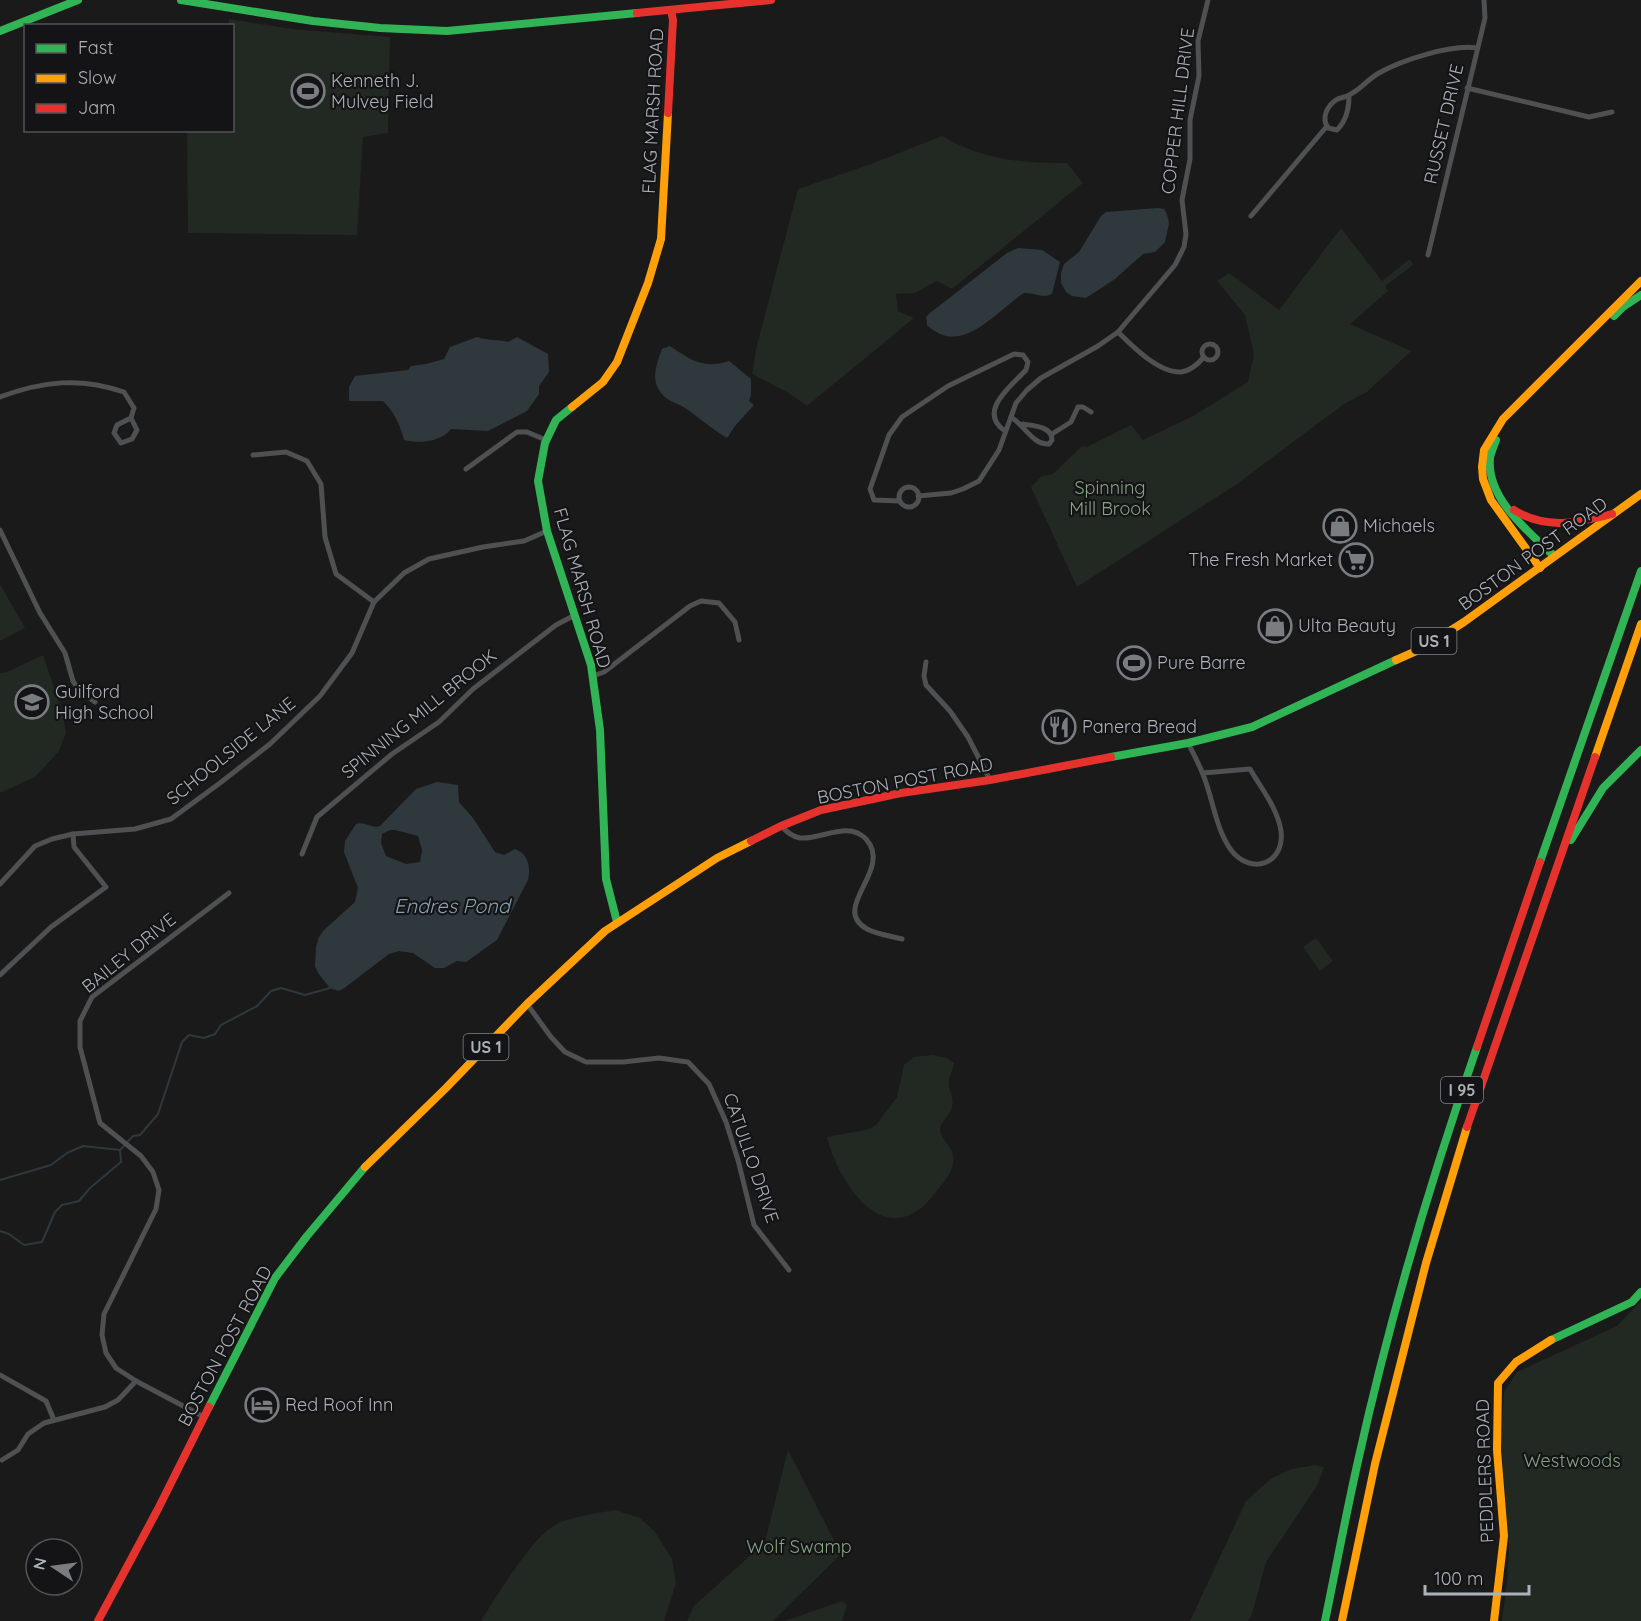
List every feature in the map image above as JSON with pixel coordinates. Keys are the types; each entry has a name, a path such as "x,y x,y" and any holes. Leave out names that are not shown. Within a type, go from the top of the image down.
{"main road":[{"path":"0,31 78,0"},
{"path":"181,0 320,22 425,31 479,29 771,0"},
{"name":"FLAG MARSH ROAD","path":"617,922 606,879 603,768 591,664 547,531 538,481 546,440 556,420 603,382 617,362 648,283 661,240 673,20 671,10"},
{"path":"1540,568 1494,505 1486,490 1482,473 1483,455 1490,437 1503,419 1641,281"},
{"path":"1554,556 1532,535 1503,501 1492,482 1489,463 1494,444 1505,427 1623,307 1641,295"},
{"name":"BOSTON POST ROAD","path":"98,1621 158,1509 271,1286 307,1236 369,1162 440,1094 527,1004 617,922 717,858 781,826 832,808 901,793 990,780 1188,743 1252,727 1423,648 1464,622 1641,494"},
{"path":"1503,501 1518,513 1551,523 1571,523 1612,514"},
{"name":"I 95","path":"1325,1621 1358,1460 1384,1353 1428,1196 1451,1121 1641,571"},
{"name":"I 95","path":"1342,1621 1375,1464 1426,1263 1467,1128 1641,624"},
{"path":"1559,861 1603,788 1641,750"},
{"name":"PEDDLERS ROAD","path":"1494,1621 1504,1536 1497,1450 1498,1383 1516,1362 1550,1341 1632,1302 1641,1292"}],"street":[{"name":"COPPER HILL DRIVE","path":"918,496 951,493 979,480 999,450 1016,404 1041,378 1119,332 1175,265 1184,247 1186,234 1182,200 1190,159 1191,120 1199,76 1198,41 1208,0"},
{"name":"RUSSET DRIVE","path":"1428,255 1485,18 1484,0"},
{"path":"1349,96 1345,121 1340,128 1332,129 1327,126 1324,117 1334,101 1349,96 1381,72 1398,64 1450,49 1467,46 1477,48"},
{"path":"1467,88 1589,117 1612,111"},
{"path":"1251,216 1327,126"},
{"path":"1119,332 1138,353 1163,367 1180,372 1189,370 1204,357"},
{"path":"900,501 900,492 907,487 913,488 918,496 917,501 911,506 905,506 900,501 874,500 870,489 895,424 948,386 1014,354 1023,355 1027,358 1026,370 994,407 993,419 996,425 1005,431"},
{"path":"0,397 28,386 59,381 104,385 124,392 134,408 131,418 137,430 132,439 121,443 114,433 117,425 131,418"},
{"path":"1052,434 1071,422 1078,407 1091,412"},
{"path":"1011,417 1023,424 1049,431 1052,434"},
{"path":"1023,424 1028,433 1043,444 1049,444 1052,434"},
{"path":"466,469 517,432 527,432 546,440"},
{"path":"253,455 286,452 307,461 321,484 325,537 336,574 374,602"},
{"path":"0,530 40,613 65,653 73,681 78,689 95,702"},
{"name":"SCHOOLSIDE LANE","path":"0,884 35,846 73,834 135,829 171,819 220,783 270,744 320,696 352,653 374,602 404,573 429,559 524,541 547,531"},
{"path":"593,676 604,672 690,606 701,601 719,603 735,622 739,640"},
{"name":"SPINNING MILL BROOK","path":"302,854 317,817 392,754 439,722 472,689 556,625 575,615"},
{"path":"926,662 924,676 926,685 950,711 968,737 990,780"},
{"path":"1188,743 1203,773 1220,827 1232,850 1247,863 1258,865 1270,861 1278,852 1281,829 1271,804 1250,770 1203,773"},
{"path":"781,826 794,836 802,838 845,831 859,833 867,841 873,868 855,901 856,920 867,929 902,939"},
{"path":"0,975 51,927 106,887 74,847 73,834"},
{"name":"BAILEY DRIVE","path":"136,1381 116,1368 106,1353 102,1335 104,1314 156,1209 159,1190 153,1172 141,1156 100,1123 80,1047 80,1021 92,998 229,893"},
{"name":"CATULLO DRIVE","path":"527,1004 565,1052 586,1062 622,1062 659,1058 688,1062 709,1084 726,1122 754,1225 767,1245 789,1270"},
{"path":"0,1375 46,1401 54,1420"},
{"path":"2,1460 18,1449 28,1434 44,1423 105,1407 118,1400 136,1381 204,1417"}],"green space":[{"path":"229,19 292,29 390,37 388,133 363,137 357,235 188,233 187,132 234,132 234,24 228,24"},
{"path":"942,136 987,155 1018,161 1067,163 1083,183 952,289 937,281 915,293 896,294 898,311 914,318 807,406 789,393 752,374 756,349 798,189"},
{"name":"Spinning Mill Brook","path":"1341,228 1382,281 1410,259 1413,265 1385,286 1388,291 1350,324 1411,351 1367,392 1344,404 1237,484 1077,587 1031,487 1042,476 1053,474 1082,446 1087,447 1131,425 1143,440 1193,416 1248,382 1254,355 1245,315 1217,281 1229,273 1279,310"},
{"path":"0,584 25,628 0,641"},
{"name":"Guilford High School","path":"43,655 63,715 66,733 59,751 35,777 0,793 0,673"},
{"path":"1316,938 1333,961 1320,971 1303,947"},
{"path":"932,1055 947,1058 954,1063 949,1082 952,1107 940,1128 953,1153 952,1169 931,1198 913,1213 896,1218 880,1215 852,1191 841,1173 827,1137 870,1129 877,1124 897,1097 904,1065 914,1057"},
{"name":"Westwoods","path":"1641,1301 1641,1621 1502,1621 1509,1549 1501,1439 1504,1392 1517,1372 1617,1326"},
{"name":"Wolf Swamp","path":"788,1450 841,1554 773,1621 687,1621 694,1606 765,1542"},
{"path":"1315,1465 1324,1467 1317,1486 1266,1562 1248,1621 1190,1621 1246,1501 1272,1478 1292,1469"},
{"path":"615,1510 640,1518 655,1532 672,1559 676,1583 664,1621 481,1621 514,1570 543,1534 565,1521"},
{"path":"842,1601 847,1605 842,1621 785,1621"}],"water":[{"path":"1164,209 1169,223 1165,242 1155,252 1143,254 1115,279 1086,298 1072,296 1066,292 1061,283 1064,264 1079,252 1101,216 1106,212"},
{"path":"1018,248 1042,250 1060,262 1052,294 1045,296 1024,293 990,320 965,334 952,337 940,334 927,325 926,317 930,313 1007,253"},
{"path":"477,337 508,342 517,337 548,354 549,372 539,386 539,394 527,411 488,431 451,429 442,437 416,442 404,440 396,419 383,401 349,401 349,387 355,376 408,370 411,366 444,359 450,347"},
{"path":"670,346 685,356 705,364 729,361 751,379 749,401 754,405 727,438 685,408 667,399 660,392 655,380 656,368 662,349"},
{"name":"Endres Pond","path":"437,782 458,785 459,802 473,818 495,852 504,855 515,849 526,858 529,866 528,880 497,940 466,962 457,961 444,968 435,968 413,953 399,951 389,954 343,989 338,991 330,988 315,966 316,947 324,930 355,902 358,888 344,852 345,841 356,824 380,826 416,789","holes":["395,830 418,836 422,850 420,862 406,864 386,856 381,843 382,834"]}],"waterway":[{"path":"0,1180 51,1165 67,1153 83,1146 120,1150 133,1136 140,1135 158,1114 182,1042 189,1035 204,1038 215,1034 221,1025 257,1006 271,991 281,988 305,995 330,988"},
{"path":"0,1231 9,1234 24,1245 42,1242 55,1212 62,1205 79,1201 90,1188 121,1162 120,1150"}],"traffic: fast":[{"path":"0,31 78,0"},
{"path":"181,0 313,21 380,28 447,31 637,13"},
{"path":"1614,316 1641,295"},
{"path":"572,407 556,420 545,443 538,481 547,531 591,665 600,730 606,879 617,922"},
{"path":"1496,440 1490,458 1495,487 1521,525 1554,556"},
{"path":"1540,862 1641,571"},
{"path":"1111,757 1188,743 1252,727 1396,660"},
{"path":"1571,840 1603,788 1641,750"},
{"path":"1325,1621 1383,1356 1427,1200 1477,1047"},
{"path":"209,1407 275,1278 365,1167"},
{"path":"1551,1340 1632,1302 1641,1292"}],"traffic: slow":[{"path":"572,407 603,382 617,362 648,283 661,239 668,113"},
{"path":"1540,568 1491,500 1483,479 1484,450 1503,419 1641,281"},
{"path":"1396,660 1423,648 1464,622 1641,494"},
{"path":"1595,757 1641,624"},
{"path":"365,1167 527,1004 605,931 717,858 751,841"},
{"path":"1342,1621 1375,1464 1426,1263 1467,1127"},
{"path":"1494,1621 1504,1536 1497,1450 1498,1383 1516,1362 1551,1340"}],"traffic: jam":[{"path":"637,13 771,0"},
{"path":"668,113 673,20 671,10"},
{"path":"1514,510 1538,520 1562,523 1612,514"},
{"path":"751,841 821,810 901,793 990,780 1111,757"},
{"path":"1467,1127 1595,757"},
{"path":"1477,1047 1540,862"},
{"path":"98,1621 209,1407"}],"place":[{"name":"Kenneth J. Mulvey Field","path":"308,91"},
{"name":"Michaels","path":"1340,526"},
{"name":"The Fresh Market","path":"1356,560"},
{"name":"Ulta Beauty","path":"1275,626"},
{"name":"Pure Barre","path":"1134,663"},
{"name":"Guilford High School","path":"32,702"},
{"name":"Panera Bread","path":"1059,727"},
{"name":"Red Roof Inn","path":"262,1405"}]}
